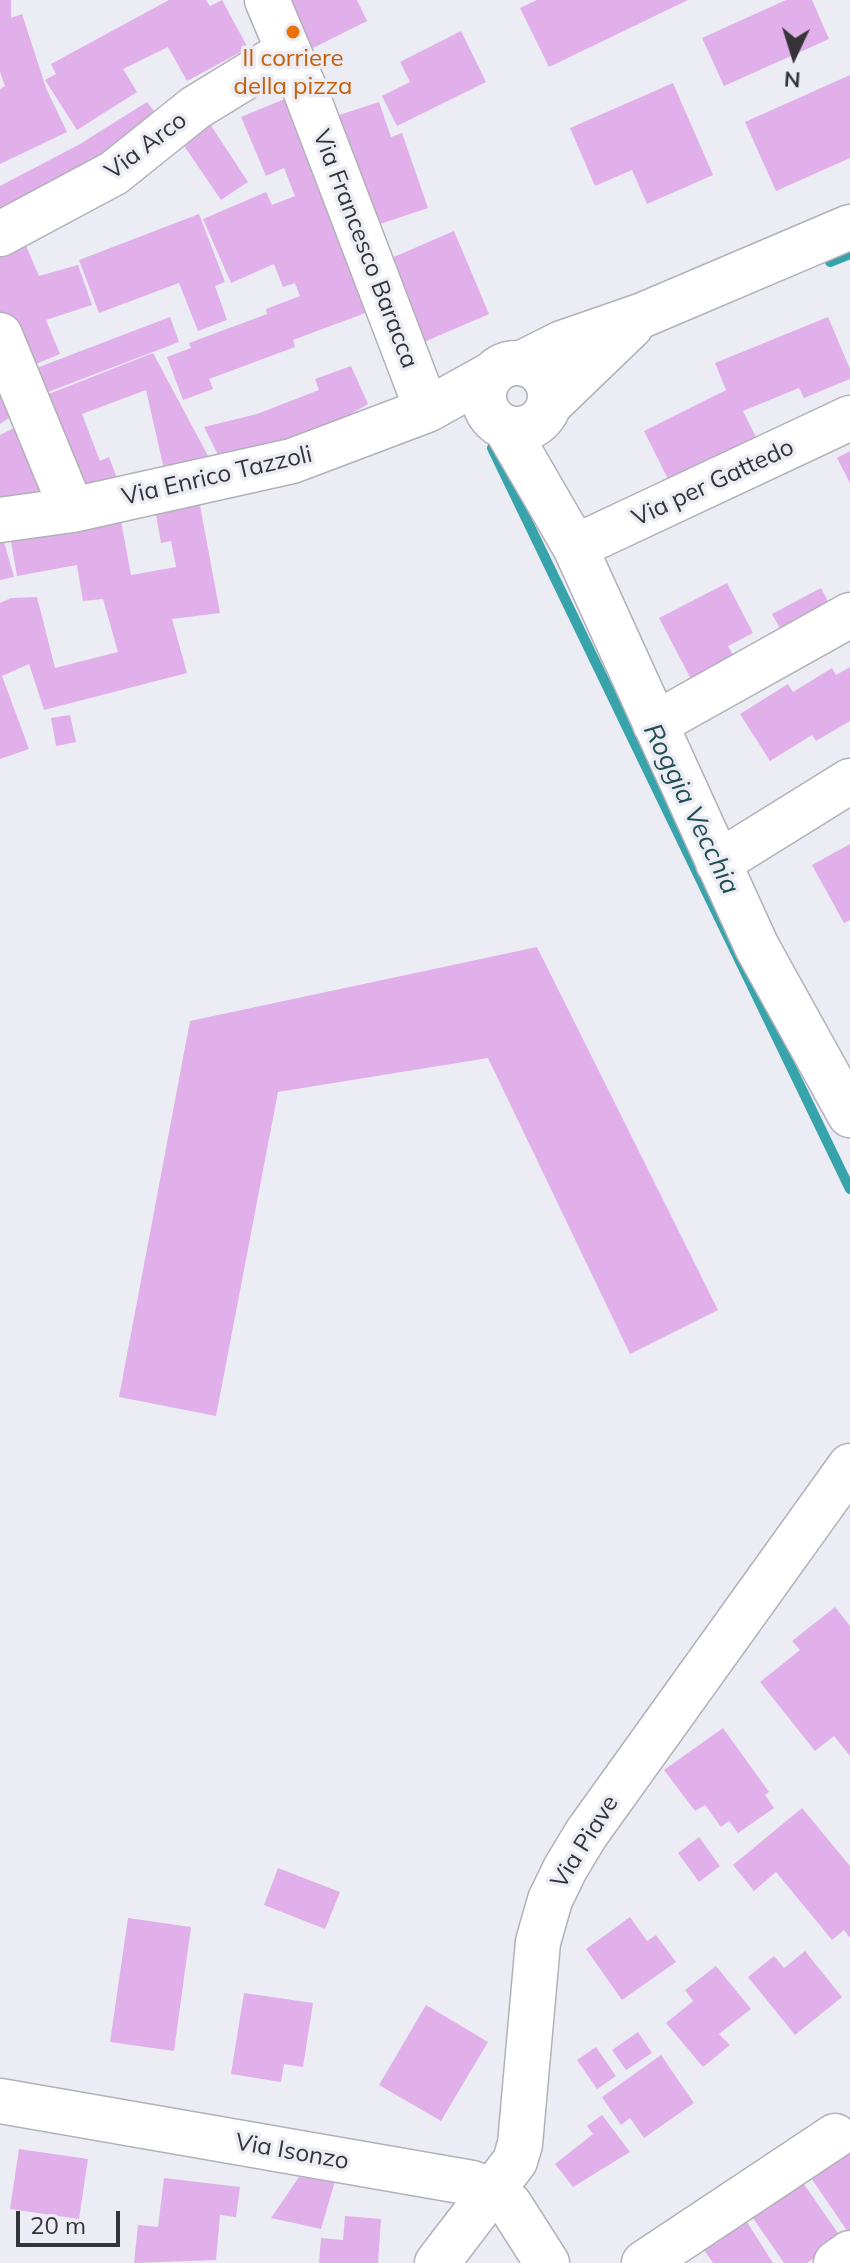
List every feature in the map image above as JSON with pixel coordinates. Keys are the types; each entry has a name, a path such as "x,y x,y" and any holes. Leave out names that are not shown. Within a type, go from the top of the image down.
{"street":[{"name":"Via Francesco Baracca","path":"267,0 427,410"},
{"name":"Via Arco","path":"14,226 114,173 195,108 288,51"},
{"name":"Via Enrico Tazzoli","path":"0,520 72,510 292,461 427,410 562,343 643,315 850,227"},
{"path":"427,410 524,418 643,315"},
{"path":"1,338 72,510"},
{"path":"533,367 548,383 524,418 484,405 483,394 507,368 533,367"},
{"path":"524,418 567,533 757,947 850,1115"},
{"name":"Via per Gattedo","path":"567,533 850,418"},
{"path":"655,724 850,615"},
{"path":"718,863 850,781"},
{"name":"Via Piave","path":"437,2263 515,2161 520,2144 538,1942 555,1890 586,1834 850,1466"},
{"name":"Via Isonzo","path":"0,2101 472,2183 493,2191 522,2220 547,2263"},
{"path":"644,2263 835,2136"},
{"path":"836,2263 850,2253"}],"building":[{"path":"0,0 11,0 11,18 22,14 46,88 67,132 0,164 0,89 5,86 0,72"},
{"path":"169,0 206,0 210,6 222,0 248,48 187,81 168,47 123,69 137,92 77,130 45,80 56,74 51,64"},
{"path":"276,0 357,0 367,21 303,53"},
{"path":"537,0 688,0 549,67 520,8"},
{"path":"786,0 812,0 829,39 724,86 702,38"},
{"path":"461,31 486,82 397,126 382,96 410,82 400,62"},
{"path":"850,75 850,158 776,191 745,122"},
{"path":"673,83 713,175 647,204 632,170 595,186 570,128"},
{"path":"292,96 368,312 293,340 295,347 209,379 213,389 183,400 167,357 191,348 189,343 267,314 266,309 300,296 295,283 283,287 274,264 231,283 203,219 266,192 272,205 295,196 284,168 266,176 241,117"},
{"path":"147,102 166,127 0,223 0,186 80,144"},
{"path":"379,102 391,137 402,133 428,208 362,230 324,120"},
{"path":"204,115 248,182 221,200 176,134"},
{"path":"199,214 225,282 215,286 227,320 198,331 179,283 99,313 79,260"},
{"path":"454,231 489,314 417,345 382,262"},
{"path":"21,234 39,276 78,265 92,305 46,320 60,354 19,371 0,322 0,242"},
{"path":"170,317 179,342 35,397 26,372"},
{"path":"828,317 850,369 850,379 804,398 799,388 743,411 756,437 669,481 644,431 726,390 715,363"},
{"path":"153,353 214,467 166,478 146,390 82,414 100,461 109,457 122,491 83,506 41,397"},
{"path":"351,366 368,404 340,420 223,465 204,427 257,414 319,390 315,379"},
{"path":"0,378 21,410 0,424"},
{"path":"26,422 56,484 5,509 0,499 0,435"},
{"path":"850,451 850,483 837,458"},
{"path":"198,495 220,613 172,619 187,673 44,710 29,664 2,676 29,749 0,759 0,603 11,598 37,597 55,668 118,652 103,599 83,601 77,565 17,576 9,530 119,510 131,575 176,567 171,541 161,543 154,503"},
{"path":"0,538 3,538 14,577 0,580"},
{"path":"727,583 753,633 728,646 735,659 692,681 659,618"},
{"path":"821,588 835,615 787,641 772,614"},
{"path":"850,667 850,721 816,741 812,735 770,761 740,714 788,684 793,692 832,668 836,675"},
{"path":"70,715 76,742 56,746 51,718"},
{"path":"850,844 850,920 844,923 812,865"},
{"path":"537,947 718,1310 630,1354 488,1058 278,1092 216,1416 119,1397 190,1021"},
{"path":"835,1607 850,1626 850,1756 834,1736 815,1751 760,1682 800,1650 792,1641"},
{"path":"723,1728 769,1792 765,1795 774,1808 738,1833 729,1821 721,1827 705,1805 695,1811 664,1770"},
{"path":"802,1808 850,1866 850,1938 844,1930 832,1940 776,1872 754,1891 733,1865"},
{"path":"699,1837 720,1866 699,1882 678,1853"},
{"path":"278,1868 340,1892 325,1929 264,1905"},
{"path":"630,1917 647,1941 656,1935 676,1962 622,2000 586,1949"},
{"path":"128,1918 191,1927 174,2051 110,2042"},
{"path":"805,1951 842,1997 795,2035 748,1977 774,1956 784,1968"},
{"path":"716,1966 751,2009 719,2034 730,2045 703,2067 666,2023 693,2001 685,1990"},
{"path":"244,1993 313,2003 303,2067 284,2064 281,2082 231,2074"},
{"path":"426,2005 488,2042 441,2121 379,2085"},
{"path":"638,2032 652,2053 626,2070 612,2050"},
{"path":"596,2047 616,2076 597,2089 577,2060"},
{"path":"661,2055 694,2103 644,2138 630,2118 621,2125 602,2097"},
{"path":"602,2115 630,2152 573,2187 555,2164 593,2134 587,2126"},
{"path":"850,2147 850,2235 809,2175"},
{"path":"19,2149 88,2159 79,2219 10,2209"},
{"path":"299,2177 335,2181 321,2229 271,2218"},
{"path":"799,2177 842,2239 807,2263 784,2263 748,2211"},
{"path":"164,2178 240,2187 236,2217 220,2215 216,2260 134,2263 138,2225 158,2227"},
{"path":"345,2216 381,2219 378,2263 319,2263 321,2238 343,2240"},
{"path":"745,2219 773,2263 713,2263 702,2247"}],"waterway":[{"name":"Roggia Vecchia","path":"830,262 850,254"},
{"name":"Roggia Vecchia","path":"492,448 850,1189"}],"place":[{"name":"Il corriere della pizza","path":"293,32"}]}
